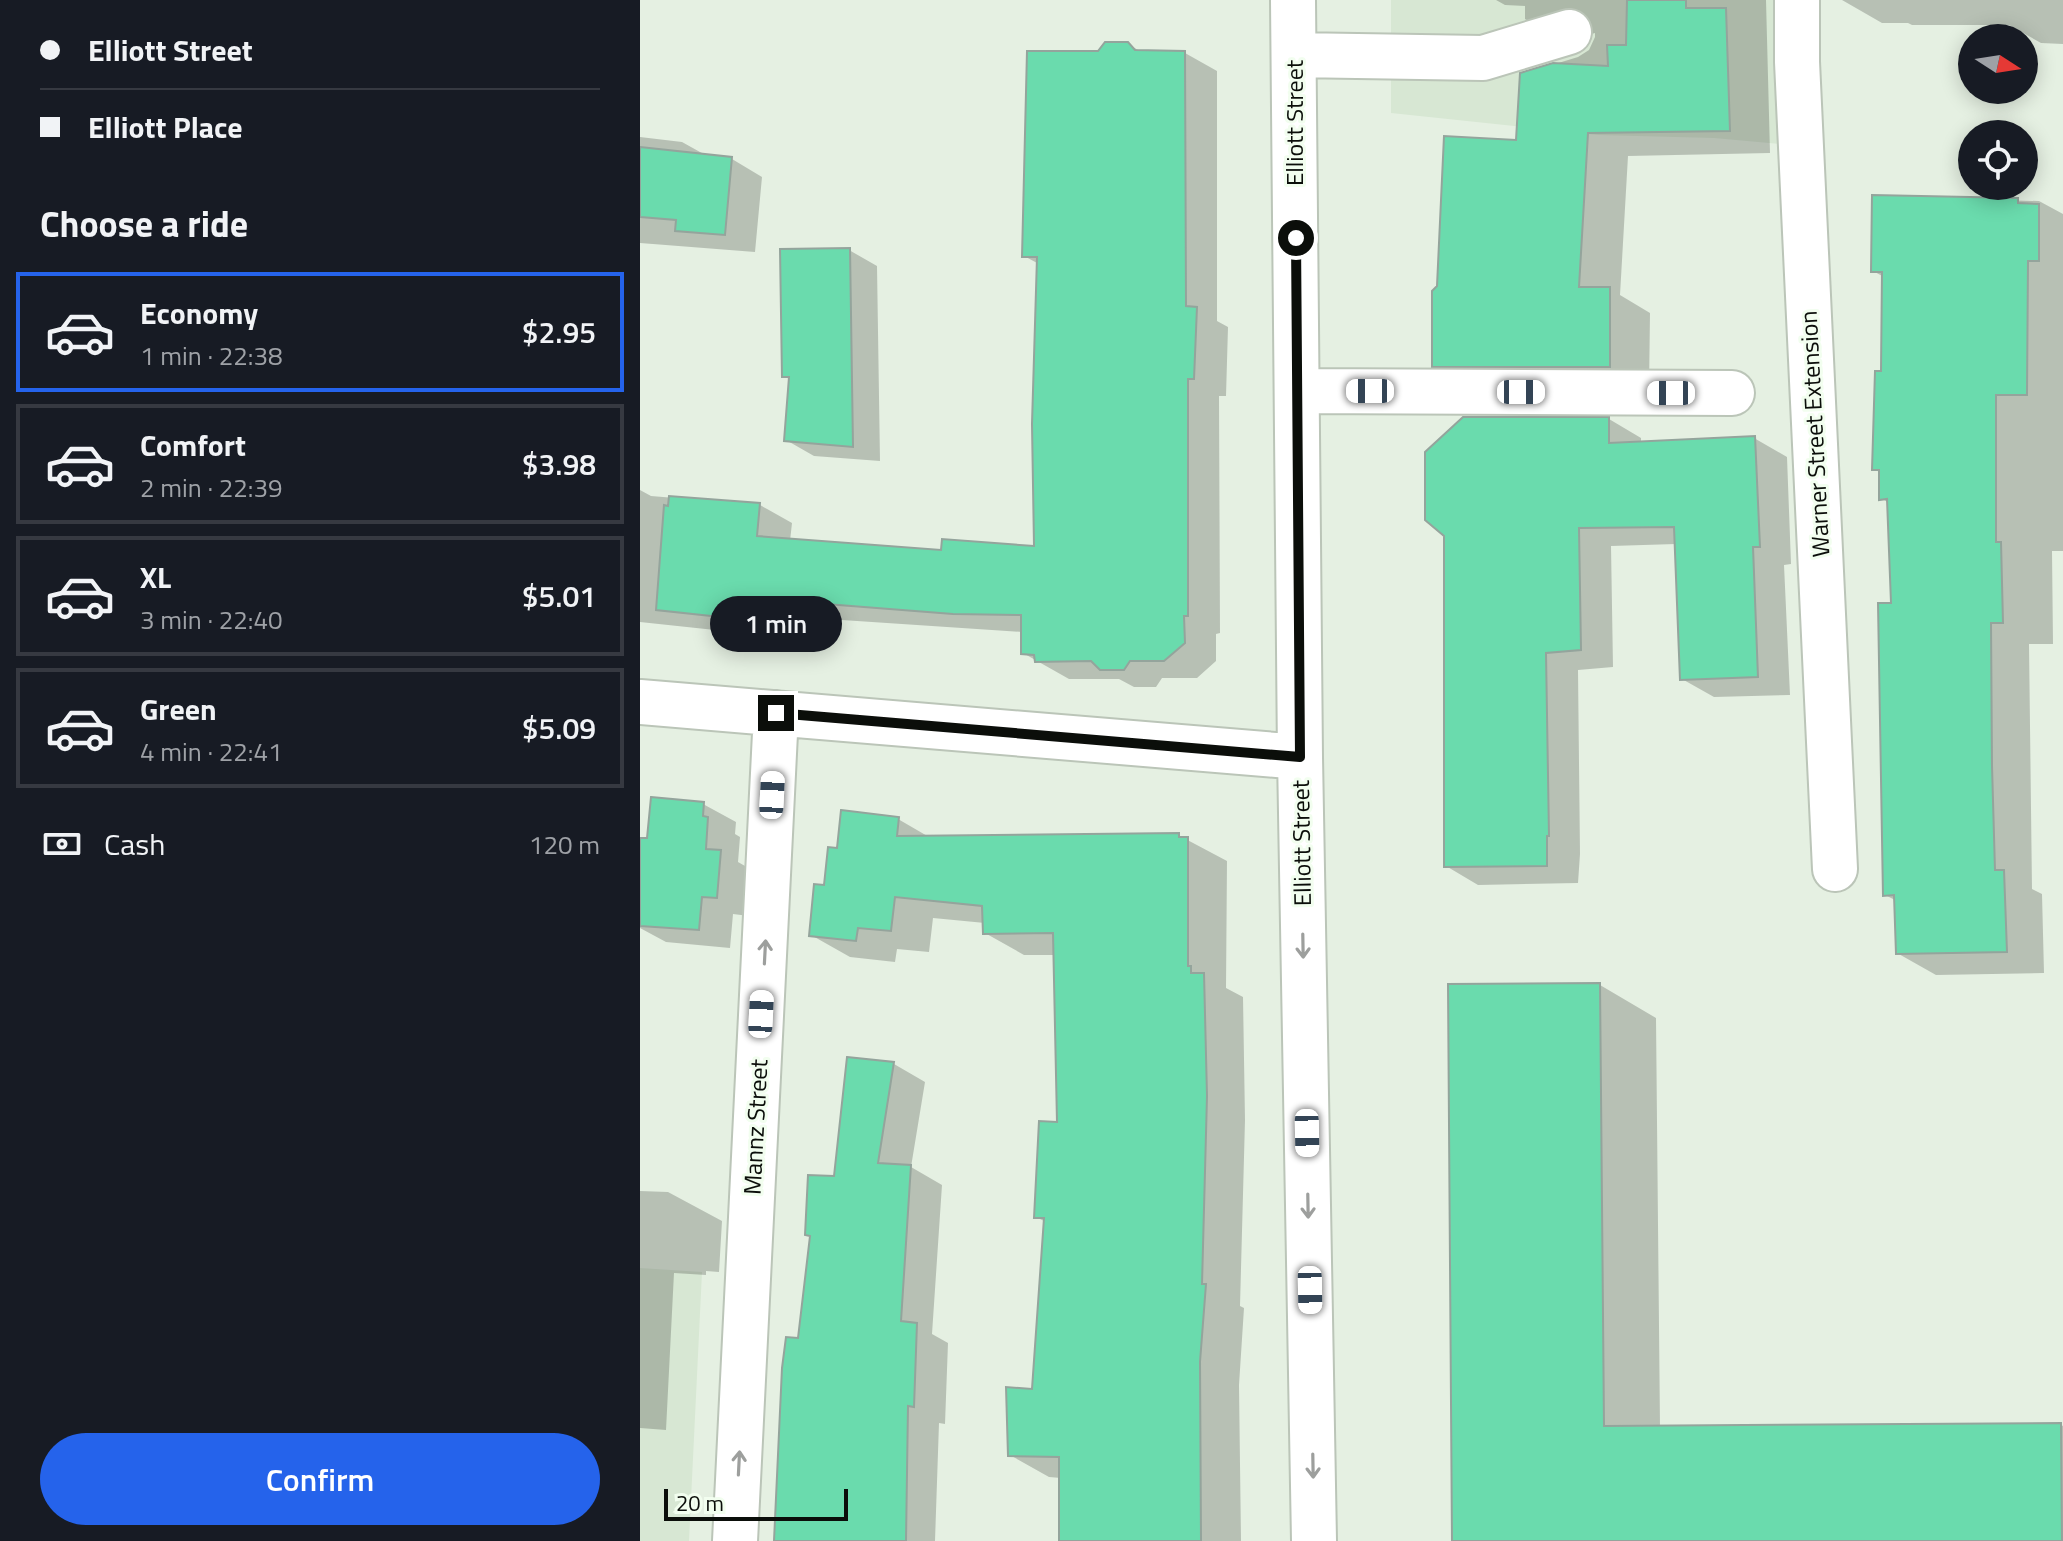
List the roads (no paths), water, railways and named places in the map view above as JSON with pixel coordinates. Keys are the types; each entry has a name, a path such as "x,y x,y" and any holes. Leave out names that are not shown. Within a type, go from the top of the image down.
{"street":[{"name":"Elliott Street","path":"1293,0 1300,757 1314,1541"},
{"name":"Warner Street Extension","path":"1797,0 1798,78 1835,869"},
{"path":"1294,55 1483,58 1569,32"},
{"path":"1297,391 1732,393"},
{"path":"640,702 1300,757"},
{"name":"Mannz Street","path":"735,1541 776,713"}]}
